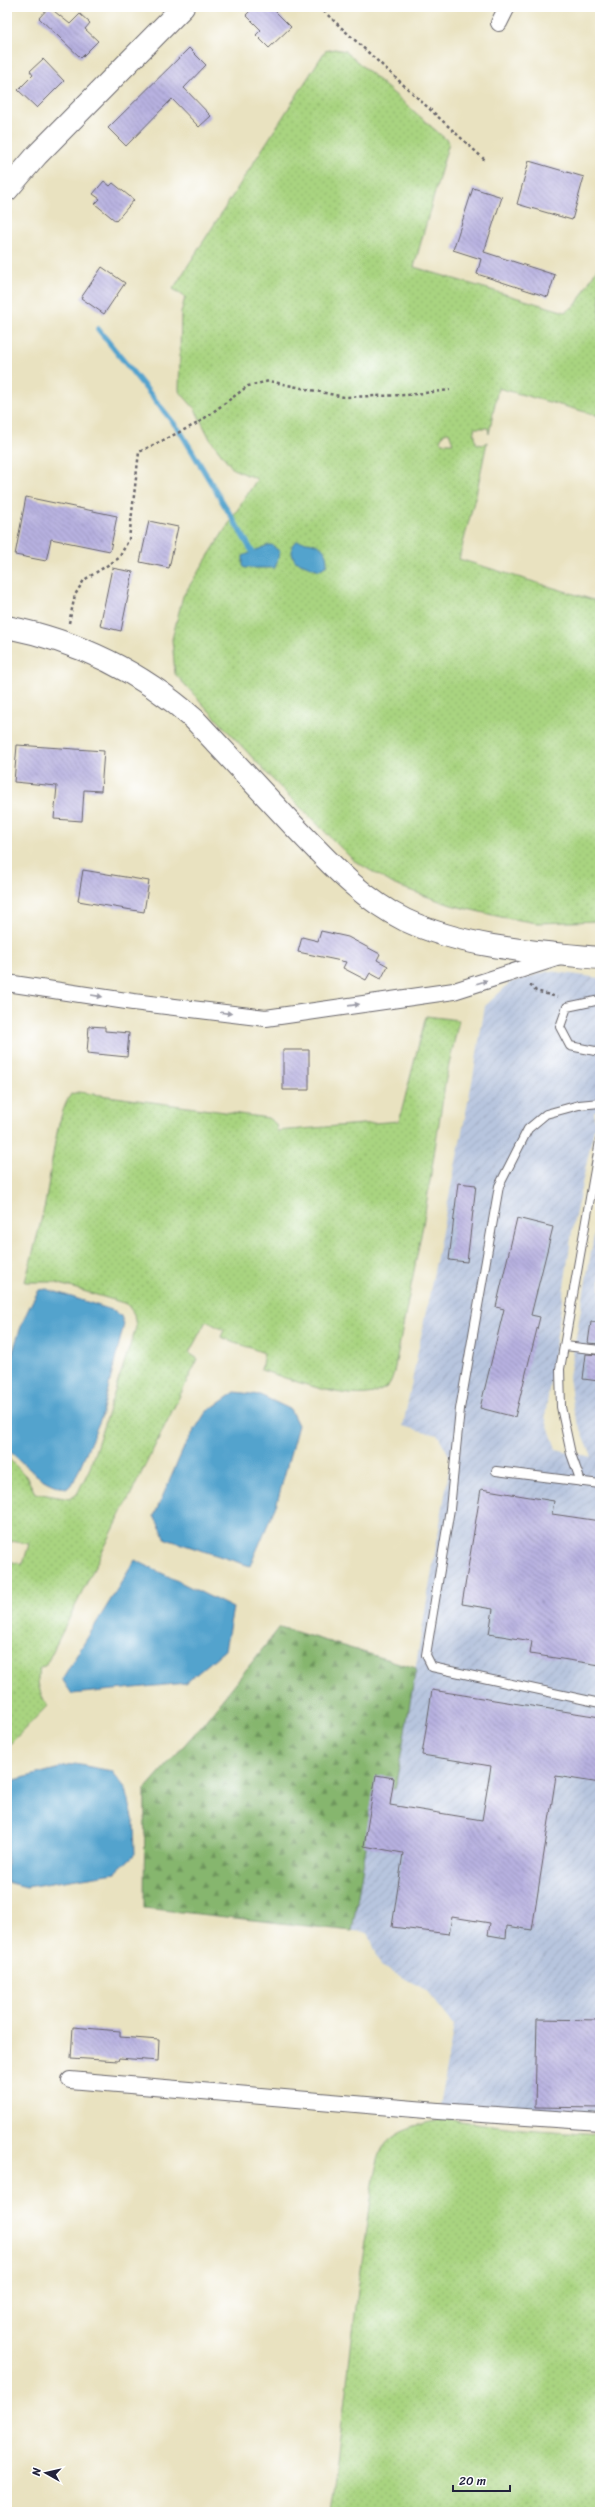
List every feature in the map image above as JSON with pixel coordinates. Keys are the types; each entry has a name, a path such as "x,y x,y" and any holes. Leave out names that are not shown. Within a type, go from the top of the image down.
{"main road":[{"path":"7,190 37,155 183,7"},
{"path":"7,627 64,643 132,672 172,700 194,719 340,875 370,899 405,920 444,935 490,944 600,958"}],"street":[{"path":"499,23 507,7"},
{"path":"7,983 133,1002 266,1018 454,991 567,955"},
{"path":"70,2080 600,2122"}],"lane":[{"path":"600,1000 567,1007 560,1027 570,1046 600,1052"},
{"path":"600,1103 579,1105 546,1114 528,1129 499,1186 460,1410 450,1509 426,1655 432,1667 600,1703"},
{"path":"581,1482 571,1454 561,1407 560,1369 600,1141"},
{"path":"564,1346 600,1350"},
{"path":"496,1471 600,1484"}],"path":[{"path":"319,7 486,161"},
{"path":"64,643 75,595 84,580 119,558 129,539 139,452 198,423 248,386 269,381 344,397 407,395 450,390"},
{"path":"528,979 528,984 536,991 583,1004"}],"shaded area":[{"path":"549,971 600,978 600,1111 594,1111 595,1125 573,1225 545,1417 556,1449 592,1457 574,1413 569,1377 600,1201 600,2122 438,2111 454,2025 426,1990 381,1966 368,1932 352,1931 376,1788 395,1788 451,1459 438,1435 403,1426 473,1077 485,1006 511,982"}],"green space":[{"path":"335,49 345,51 449,142 414,267 565,312 576,305 600,263 600,416 498,388 489,434 488,428 474,428 476,443 482,445 487,442 477,490 459,559 600,602 600,921 537,923 501,917 451,905 395,885 353,860 273,780 175,674 172,639 183,596 257,479 233,469 210,439 195,409 179,391 181,313 185,297 173,289 325,51","holes":["449,432 453,443 442,443 440,440 444,433"]},
{"path":"426,1016 459,1020 446,1078 423,1225 394,1372 390,1383 385,1388 373,1393 342,1393 306,1385 261,1370 264,1353 221,1337 224,1330 206,1321 189,1353 198,1359 46,1665 40,1668 38,1683 40,1692 47,1706 7,1747 7,1561 23,1564 29,1544 11,1541 7,1555 7,1461 9,1459 26,1476 35,1493 70,1499 77,1494 89,1470 136,1327 134,1314 127,1304 53,1282 25,1282 45,1204 57,1131 61,1117 71,1094 79,1092 268,1118 276,1124 277,1131 399,1121"},
{"path":"280,1627 416,1668 395,1789 376,1788 352,1931 144,1908 145,1789 202,1725"},
{"path":"445,2119 522,2129 600,2134 600,2512 330,2512 358,2289 378,2158 385,2144 397,2133 429,2122"}],"water":[{"path":"296,541 314,543 322,548 327,558 327,565 319,570 295,561 292,553 292,545"},
{"path":"268,545 272,545 280,552 275,568 245,568 243,566 243,556"},
{"path":"47,1289 115,1311 121,1316 124,1324 101,1418 74,1481 68,1488 50,1484 42,1479 7,1449 6,1389 12,1357 18,1334 33,1300 39,1290"},
{"path":"235,1392 260,1395 290,1409 298,1425 277,1503 250,1566 166,1539 154,1516 185,1445 206,1412"},
{"path":"135,1560 233,1608 225,1650 186,1683 72,1694 62,1679"},
{"path":"75,1764 112,1771 126,1789 134,1822 135,1854 115,1873 26,1887 7,1882 7,1782"}],"building":[{"path":"49,7 70,24 80,14 90,23 85,29 98,41 81,58 39,18"},
{"path":"254,7 271,7 291,27 269,48 256,35 261,30 246,15"},
{"path":"189,48 206,65 184,88 211,116 199,127 172,99 126,146 108,128"},
{"path":"43,59 64,81 37,108 18,90 33,75 30,71"},
{"path":"529,161 584,177 572,220 517,204"},
{"path":"104,181 110,186 113,183 134,200 116,221 95,204 100,199 93,194"},
{"path":"473,188 502,197 484,252 555,275 548,297 477,274 481,259 453,250"},
{"path":"102,267 125,283 104,314 81,298"},
{"path":"26,497 117,516 110,551 51,539 46,561 15,555"},
{"path":"149,521 178,527 169,568 140,562"},
{"path":"112,568 133,572 121,631 100,626"},
{"path":"17,745 104,751 101,791 84,790 82,821 54,819 57,786 14,782"},
{"path":"83,870 149,881 144,912 78,901"},
{"path":"321,931 348,937 380,954 377,960 388,966 381,979 370,973 366,980 343,968 346,962 298,952 302,937 318,941"},
{"path":"89,1026 105,1027 105,1031 129,1033 127,1057 87,1053"},
{"path":"283,1050 309,1050 309,1090 283,1090"},
{"path":"458,1183 476,1185 467,1262 449,1260"},
{"path":"517,1218 553,1227 531,1315 540,1317 515,1417 480,1408 504,1309 496,1307"},
{"path":"591,1322 600,1323 600,1344 588,1343"},
{"path":"586,1354 600,1355 599,1381 583,1379"},
{"path":"481,1489 554,1501 552,1514 600,1521 600,1665 530,1654 532,1641 489,1634 493,1609 462,1604"},
{"path":"432,1690 600,1717 600,1783 556,1776 532,1930 507,1926 506,1938 488,1935 490,1923 452,1917 449,1934 392,1927 403,1853 364,1846 376,1775 394,1778 390,1805 482,1820 491,1766 422,1755"},
{"path":"537,2019 600,2020 600,2108 535,2107"},
{"path":"73,2027 120,2031 120,2037 159,2040 158,2061 119,2058 118,2061 71,2058"}],"waterway":[{"path":"98,329 180,431 252,551"}]}
